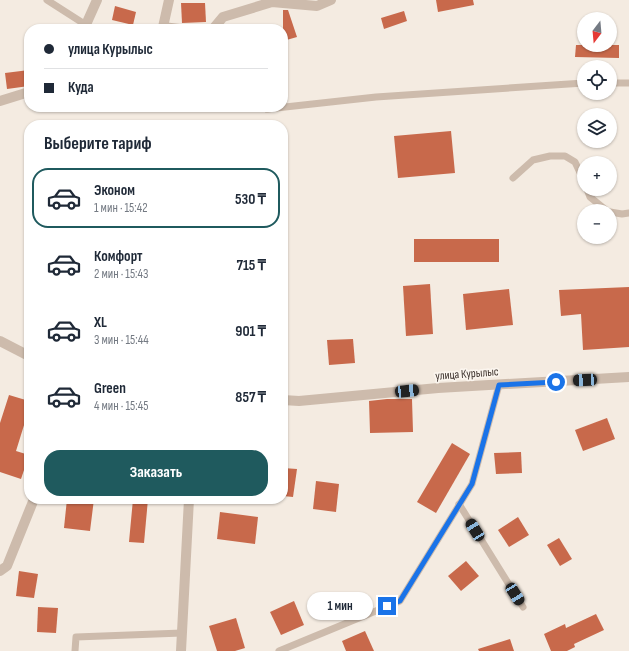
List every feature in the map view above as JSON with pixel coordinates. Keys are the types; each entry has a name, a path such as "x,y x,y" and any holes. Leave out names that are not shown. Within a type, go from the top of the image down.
{"street":[{"path":"86,24 97,0"},
{"path":"164,24 169,0"},
{"path":"217,24 223,17 272,2 317,6 331,0"},
{"path":"0,101 24,94"},
{"path":"0,341 24,353"},
{"name":"улица Курылыс","path":"288,400 299,401 438,388 628,379"},
{"path":"0,571 7,566 32,504"},
{"path":"182,651 189,504"}],"lane":[{"path":"47,0 81,24"},
{"path":"288,107 376,97 577,83"},
{"path":"617,83 629,83"},
{"path":"513,178 533,160 550,156 565,156 575,162 577,166"},
{"path":"590,196 598,204"},
{"path":"617,213 629,213"},
{"path":"279,651 400,601 472,484 499,385"},
{"path":"459,504 523,607"},
{"path":"75,651 76,637 182,633"}],"building":[{"path":"436,0 473,0 474,5 438,12"},
{"path":"181,3 205,3 206,22 182,23"},
{"path":"115,6 136,12 133,24 112,20"},
{"path":"283,10 288,10 297,37 288,40 288,24 283,24"},
{"path":"404,11 407,21 384,29 381,18"},
{"path":"576,45 577,52 617,52 617,45 619,45 619,58 575,57"},
{"path":"24,71 24,87 7,89 5,73"},
{"path":"451,131 455,173 398,178 394,136"},
{"path":"414,239 499,239 499,262 414,262"},
{"path":"430,284 433,334 406,336 403,286"},
{"path":"629,287 629,347 583,350 581,314 561,316 559,290"},
{"path":"509,289 513,325 466,330 463,294"},
{"path":"353,339 355,363 329,365 327,340"},
{"path":"9,395 24,400 24,425 16,451 24,453 24,470 21,479 0,472 0,423"},
{"path":"412,399 413,432 370,433 369,401"},
{"path":"607,418 615,439 583,451 575,430"},
{"path":"452,443 470,454 436,513 417,502"},
{"path":"521,452 522,473 496,474 494,453"},
{"path":"288,468 297,469 293,497 288,496"},
{"path":"316,481 339,484 336,512 313,509"},
{"path":"66,504 93,504 90,531 64,528"},
{"path":"133,504 148,504 144,543 129,542"},
{"path":"220,512 258,517 255,544 217,539"},
{"path":"518,517 529,535 509,547 498,530"},
{"path":"559,538 572,559 560,566 547,545"},
{"path":"466,561 479,576 461,591 448,576"},
{"path":"19,571 38,574 34,598 16,596"},
{"path":"294,601 304,625 281,635 270,612"},
{"path":"38,607 58,608 56,633 37,632"},
{"path":"596,614 604,630 574,644 575,647 567,651 551,651 544,634 565,624 566,628"},
{"path":"236,618 245,648 235,651 217,651 209,626"},
{"path":"365,631 374,651 346,651 342,641"},
{"path":"510,639 514,651 479,651 478,649"}],"route":[{"path":"387,606 400,601 472,484 499,385 556,382"}]}
